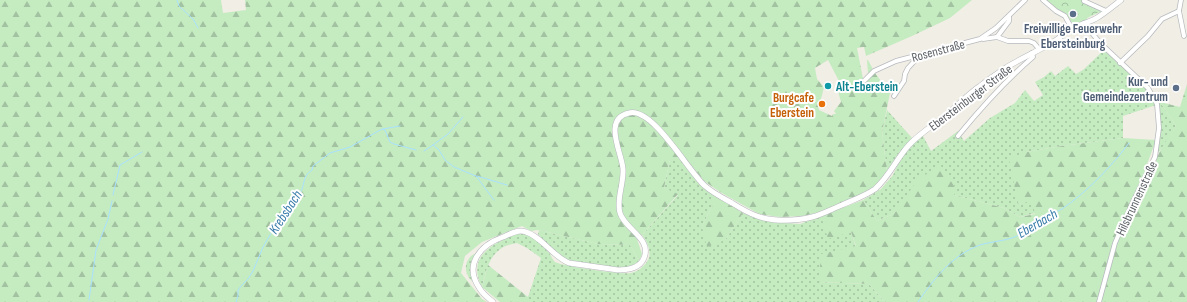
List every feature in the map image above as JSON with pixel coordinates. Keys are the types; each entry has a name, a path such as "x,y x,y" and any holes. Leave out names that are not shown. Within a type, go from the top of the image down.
{"street":[{"name":"Rosenstraße","path":"865,80 874,71 896,61 980,39 990,33 1009,17 1025,0"},
{"path":"1043,0 1056,11 1065,16 1072,29"},
{"name":"Ebersteinburger Straße","path":"493,302 480,290 477,284 473,269 474,263 486,245 515,232 520,231 532,234 556,256 568,263 626,270 633,269 641,263 645,253 643,242 623,220 619,209 623,170 614,131 618,119 628,113 638,113 648,119 677,150 699,181 706,187 748,212 757,217 780,220 811,217 874,190 881,183 910,143 968,96 1006,68 1054,42 1063,34 1092,20 1121,0"},
{"path":"1181,0 1179,11 1184,36"},
{"path":"1084,1 1106,11"},
{"path":"1120,63 1148,36 1162,19 1179,11"},
{"name":"Rosenstraße","path":"997,36 1009,21 1009,17"},
{"name":"Hilsbrunnenstraße","path":"1084,23 1100,43 1148,88 1157,104 1159,128 1155,157 1115,243 1099,302"},
{"path":"980,39 997,36 1008,41 1029,41 1034,43 1039,49"},
{"path":"958,136 979,110 1018,70 1033,57 1032,53"},
{"path":"894,96 904,81 908,68 922,54"}],"green space":[{"path":"0,0 221,0 223,13 246,10 245,0 972,0 950,18 866,56 864,47 857,48 864,84 870,78 868,73 868,60 875,73 890,93 882,132 887,172 875,186 864,193 821,212 803,216 780,217 759,214 720,192 704,181 686,159 670,159 664,188 678,194 637,239 642,254 639,261 630,245 598,244 539,230 531,231 522,226 482,242 465,256 461,273 482,299 487,302 0,302","holes":["828,60 839,81 840,88 837,88 841,102 834,111 836,114 833,114 832,116 819,110 817,103 821,100 824,87 817,79 815,68"]},
{"path":"1044,0 1083,0 1104,10 1087,18 1088,21 1074,26 1066,13 1056,11"},
{"path":"1104,50 1148,88 1160,102 1176,126 1158,153 1156,140 1159,128 1156,105 1123,116 1123,138 1026,152 1018,204 1033,200 1036,213 1020,217 1004,208 954,195 896,211 891,215 877,221 863,200 881,189 893,175 900,160 913,144 923,136 931,151 958,131 964,141 990,118 1015,103 1025,90 1034,101 1043,95 1035,82 1051,71 1055,76 1068,66 1076,74 1083,70"},
{"path":"1187,84 1187,302 885,302 869,284 819,282 821,254 856,246 851,232 828,239 821,216 863,200 877,221 891,215 896,211 918,179 941,166 957,190 954,195 1004,208 1020,217 1035,214 1032,201 1018,204 1009,159 1026,152 1123,138 1156,140 1146,167 1155,164 1161,149 1176,126 1160,102 1180,107"},
{"path":"887,110 913,139 898,154 887,172 882,132"},
{"path":"670,159 681,159 699,184 712,194 712,206 702,227 725,240 743,213 769,222 800,224 821,216 851,232 856,247 819,282 869,284 885,302 528,302 528,297 541,258 517,243 504,247 497,252 488,265 482,287 478,278 477,270 481,257 492,246 511,236 520,234 528,235 535,239 550,254 555,262 560,264 617,273 631,273 642,268 649,258 649,252 648,246 642,235 678,195 664,188"},
{"path":"712,194 743,213 725,240 707,247 702,227 712,206"},
{"path":"539,230 598,244 630,245 639,261 628,267 616,267 570,261 559,255 551,248 538,234"},
{"path":"476,253 474,257 473,282 467,275 466,267 469,259"},
{"path":"488,265 528,297 528,302 500,302 482,287"}],"waterway":[{"path":"177,0 179,6 193,19 198,28"},
{"path":"433,145 448,134 463,117"},
{"path":"383,129 400,126"},
{"name":"Krebsbach","path":"236,302 238,290 253,271 263,247 291,199 300,193 305,178 312,170 313,166 330,153 350,147 382,129 385,130 390,142 416,150"},
{"name":"Eberbach","path":"918,302 937,276 952,261 970,249 1016,236 1024,232 1042,217 1060,210 1072,202 1098,179 1129,143"},
{"name":"Krebsbach","path":"424,151 433,145 439,150 445,160 454,167 476,176 494,200"},
{"path":"113,195 120,165 142,152"},
{"path":"477,176 507,185"},
{"path":"89,300 96,250 108,219 112,201"}],"place":[{"name":"Freiwillige Feuerwehr Ebersteinburg","path":"1073,14"},
{"name":"Alt-Eberstein","path":"828,86"},
{"name":"Kur- und Gemeindezentrum","path":"1176,88"},
{"name":"Burgcafe Eberstein","path":"822,104"}]}
